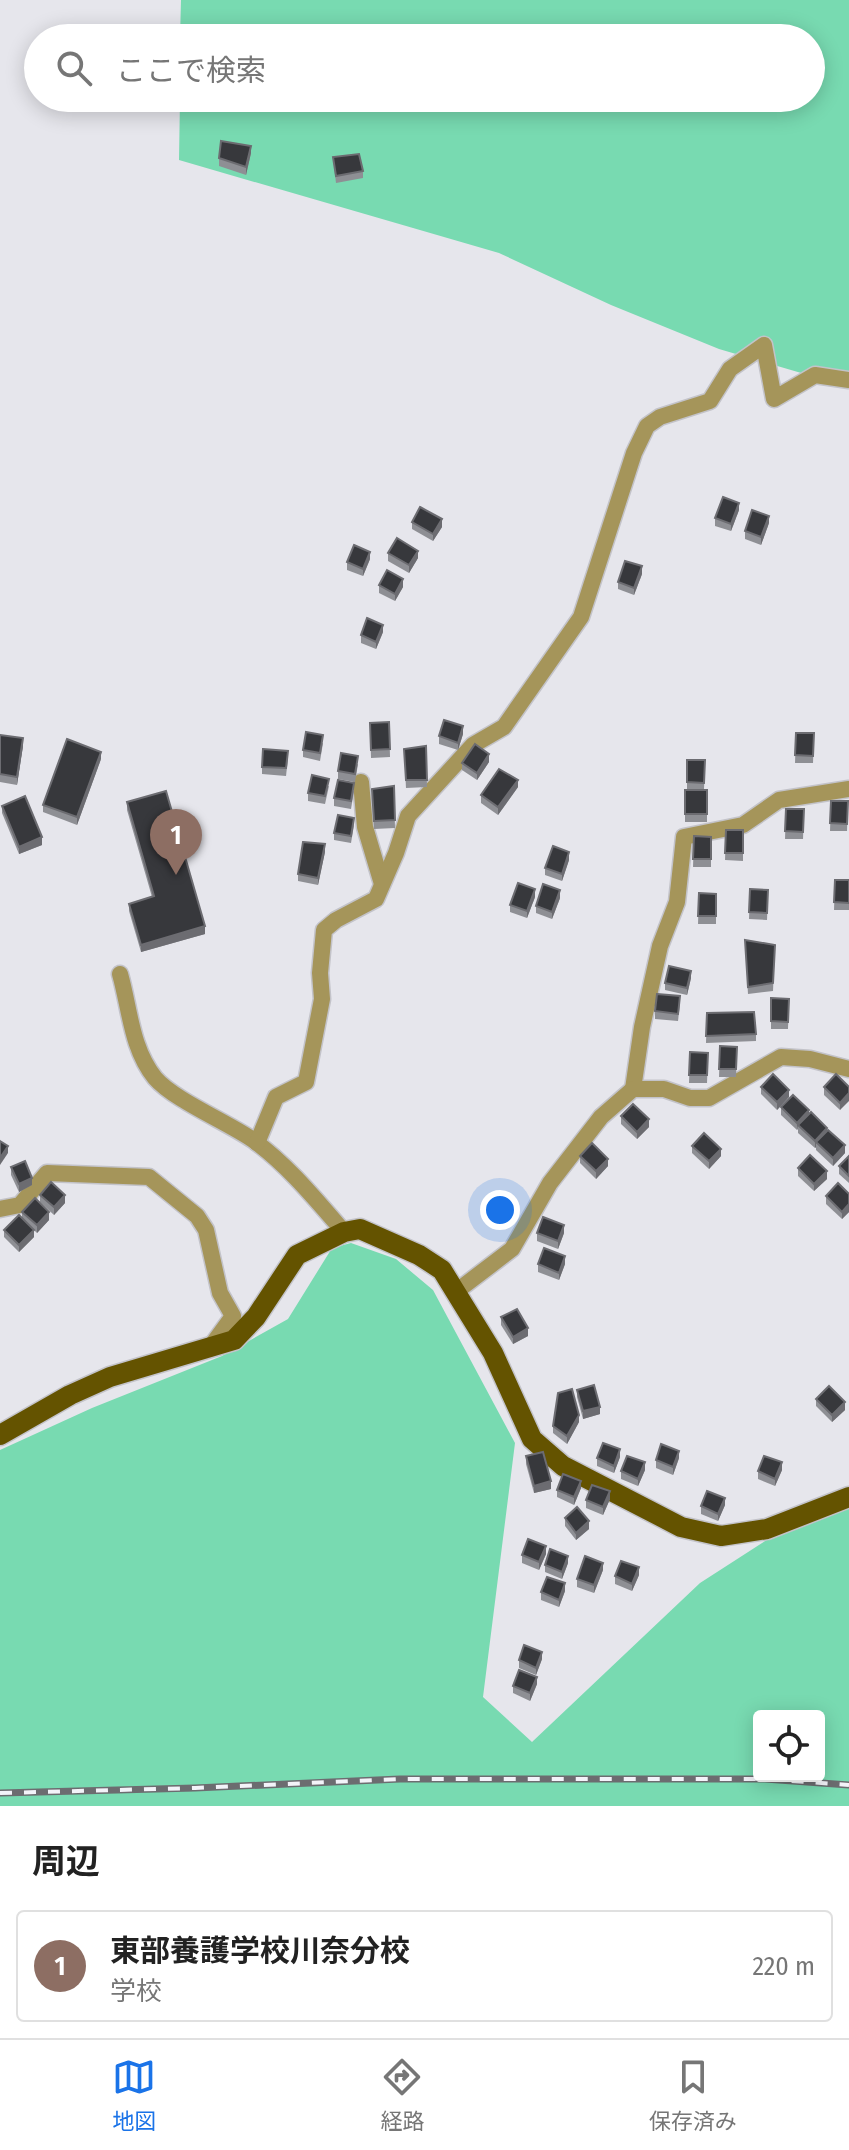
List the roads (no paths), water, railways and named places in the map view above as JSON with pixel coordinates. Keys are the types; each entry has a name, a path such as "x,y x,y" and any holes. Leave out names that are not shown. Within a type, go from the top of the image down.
{"main road":[{"path":"0,1435 70,1395 110,1377 234,1340 249,1325 297,1255 344,1232 360,1229 419,1255 442,1270 493,1353 532,1439 563,1466 681,1527 721,1536 767,1529 849,1497"}],"street":[{"path":"257,1143 276,1097 306,1082 322,999 320,973 324,930 336,920 376,899 408,816 473,745 504,727 581,617 634,453 647,426 660,417 710,401 730,369 764,345 774,399 815,375 849,380"},
{"path":"361,782 365,827 382,884"},
{"path":"457,1291 512,1249 550,1183 601,1117 633,1089 642,1027 660,946 677,902 684,837 743,825 779,800 849,789"},
{"path":"120,974 136,1044 155,1078 257,1143 284,1167 344,1232"},
{"path":"633,1089 664,1089 690,1098 709,1098 781,1057 846,1065"},
{"path":"0,1209 20,1205 47,1173 149,1177 197,1216 206,1230 220,1293 233,1316 209,1349"}],"railway":[{"path":"0,1793 400,1779 765,1779 849,1785"}],"place":[{"name":"東部養護学校川奈分校","path":"176,875"}]}
